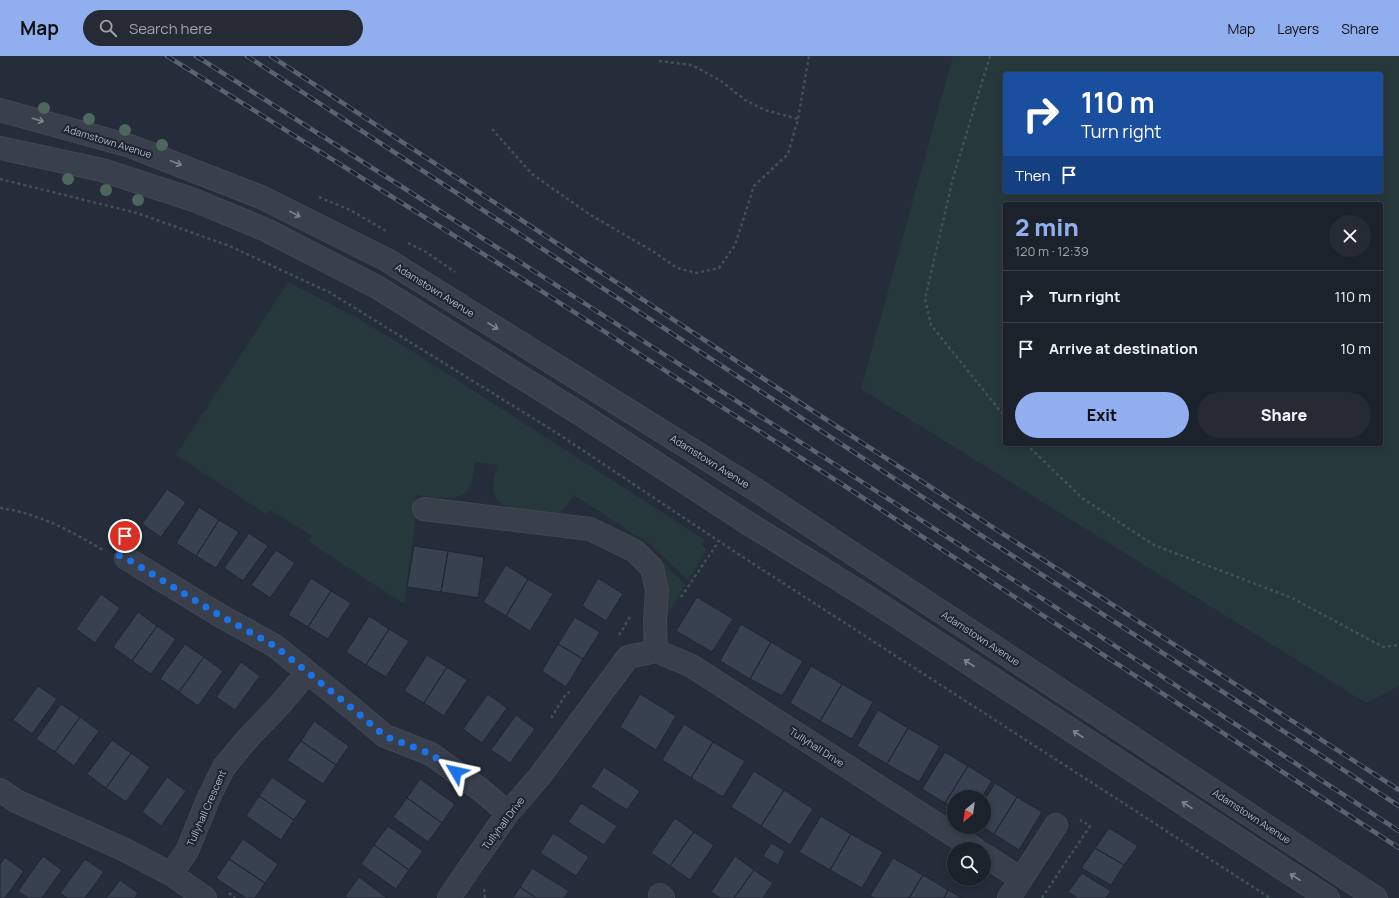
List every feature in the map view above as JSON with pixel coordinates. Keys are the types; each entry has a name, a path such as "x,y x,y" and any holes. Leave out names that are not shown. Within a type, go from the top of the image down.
{"street":[{"name":"Adamstown Avenue","path":"0,110 130,146 254,194 387,260 753,488 1376,898"},
{"path":"0,148 102,170 194,200 266,230 377,287 582,415 746,522 866,596 1328,898"},
{"path":"424,509 590,529 634,551 652,568 657,590 655,621 656,651"},
{"path":"126,558 219,615 275,646 385,736 431,754 481,790 508,813"},
{"name":"Tullyhall Drive","path":"449,898 508,813 540,776 628,657 656,651 690,665 964,842"},
{"name":"Tullyhall Crescent","path":"171,874 187,851 209,797 224,767 248,738 277,708 307,673"},
{"path":"0,790 16,801 123,849 171,874 214,893"},
{"path":"1009,898 1056,825"},
{"path":"991,860 1021,879"}],"path":[{"path":"492,129 532,174 589,214 654,252 677,268 698,272 720,268 735,245 754,186 788,154 798,119 809,56"},
{"path":"990,56 953,178 925,298 931,325 1003,415"},
{"path":"660,61 692,65 721,82 745,100 765,110 798,119"},
{"path":"0,179 137,213 227,245 329,292 556,433 742,557 1270,898"},
{"path":"1028,446 1082,498 1154,545 1292,598 1383,647 1399,645"},
{"path":"0,508 43,518 72,532 107,552 126,558"},
{"path":"618,636 630,617 632,610"},
{"path":"549,720 566,694 572,692"},
{"path":"483,886 485,898"},
{"path":"214,893 236,898"}],"shaded area":[{"path":"953,56 1399,56 1399,686 1366,703 861,389"},
{"path":"288,282 355,317 415,353 705,540 702,545 707,549 688,580 651,545 574,495 563,509 555,515 508,508 501,504 494,494 493,484 497,465 475,462 472,481 468,489 463,494 448,498 416,495 412,516 416,516 404,604 309,542 312,536 269,509 266,514 176,455"},
{"path":"660,559 685,585 666,619 664,620 665,602 668,602 668,591 659,560"}],"building":[{"path":"167,489 186,502 161,537 142,524"},
{"path":"199,507 219,520 196,556 176,543"},
{"path":"219,520 239,532 216,568 196,556"},
{"path":"249,533 268,546 243,581 224,568"},
{"path":"414,546 448,551 441,592 407,587"},
{"path":"276,550 295,563 270,598 251,585"},
{"path":"448,551 484,557 478,598 441,592"},
{"path":"506,565 528,579 506,616 483,602"},
{"path":"311,578 331,591 308,627 288,615"},
{"path":"598,578 623,594 606,621 582,606"},
{"path":"528,579 553,594 530,631 506,616"},
{"path":"331,591 351,603 328,639 308,627"},
{"path":"101,594 120,608 95,643 76,629"},
{"path":"697,597 733,619 712,652 676,631"},
{"path":"138,612 157,626 132,661 113,647"},
{"path":"369,616 389,629 366,665 346,652"},
{"path":"575,617 600,632 583,659 558,644"},
{"path":"741,624 771,642 750,679 720,661"},
{"path":"157,626 176,639 151,674 132,661"},
{"path":"389,629 409,641 386,677 366,665"},
{"path":"771,642 803,661 782,696 750,679"},
{"path":"185,644 204,657 179,692 160,679"},
{"path":"558,644 583,659 566,687 542,671"},
{"path":"427,655 447,667 424,703 404,691"},
{"path":"204,657 223,671 198,706 179,692"},
{"path":"241,662 260,676 235,710 216,697"},
{"path":"811,666 842,684 820,721 790,703"},
{"path":"447,667 467,680 444,716 424,703"},
{"path":"842,684 873,702 852,739 820,721"},
{"path":"38,686 57,699 32,734 13,720"},
{"path":"488,694 507,708 482,743 463,729"},
{"path":"640,694 676,716 656,750 620,727"},
{"path":"61,704 80,717 55,752 36,739"},
{"path":"878,710 908,728 887,764 857,746"},
{"path":"516,715 535,729 510,763 491,750"},
{"path":"80,717 99,731 74,766 55,752"},
{"path":"314,721 349,746 336,765 301,741"},
{"path":"684,724 713,742 691,778 662,760"},
{"path":"908,728 940,746 919,782 887,764"},
{"path":"112,740 131,753 106,788 87,774"},
{"path":"301,741 336,765 323,784 287,760"},
{"path":"713,742 745,761 723,797 691,778"},
{"path":"945,752 968,766 953,790 947,790 947,800 945,803 922,789"},
{"path":"131,753 150,767 126,802 106,788"},
{"path":"968,766 992,781 986,790 953,790"},
{"path":"604,767 640,791 627,810 591,787"},
{"path":"754,771 784,790 761,826 731,807"},
{"path":"167,777 186,791 161,826 142,812"},
{"path":"272,777 307,801 294,820 259,796"},
{"path":"420,779 455,804 442,823 407,798"},
{"path":"995,783 1017,797 994,834 991,832 991,790"},
{"path":"784,790 813,809 790,845 761,826"},
{"path":"259,796 294,820 281,840 246,816"},
{"path":"1017,797 1042,812 1019,850 994,834"},
{"path":"407,798 442,823 428,842 393,817"},
{"path":"581,803 617,826 604,845 568,822"},
{"path":"821,816 851,834 830,870 799,852"},
{"path":"675,818 694,832 670,866 651,853"},
{"path":"388,826 423,851 409,870 374,845"},
{"path":"1109,828 1138,846 1124,865 1095,848"},
{"path":"694,832 714,845 690,880 670,866"},
{"path":"553,833 589,857 576,876 540,853"},
{"path":"851,834 883,852 862,888 830,870"},
{"path":"243,839 278,864 265,883 229,859"},
{"path":"771,843 785,851 778,865 763,856"},
{"path":"374,845 409,870 396,889 361,864"},
{"path":"1095,848 1124,865 1111,885 1081,868"},
{"path":"43,856 62,870 42,898 28,898 18,891"},
{"path":"735,856 754,870 734,898 720,898 711,892"},
{"path":"5,857 24,871 5,898 0,898 0,864"},
{"path":"893,858 923,875 909,898 874,898 870,896"},
{"path":"85,859 104,872 85,898 67,898 60,893"},
{"path":"229,859 265,883 255,898 246,898 216,878"},
{"path":"532,868 569,891 564,898 536,898 520,887"},
{"path":"754,870 773,883 763,898 734,898"},
{"path":"1082,873 1111,891 1106,898 1077,898 1068,892"},
{"path":"923,875 948,890 944,898 909,898"},
{"path":"359,877 387,898 347,898 345,896"},
{"path":"120,880 138,893 135,898 106,898"},
{"path":"520,887 536,898 513,898"},
{"path":"948,890 962,898 944,898"}],"railway":[{"path":"167,56 493,260 854,492 1399,848"},
{"path":"196,56 799,441 1399,831"},
{"path":"247,56 1399,806"},
{"path":"271,56 796,400 1399,790"}],"route":[{"path":"125,536 115,554 126,558 219,615 275,646 385,736 431,754 456,772"}]}
